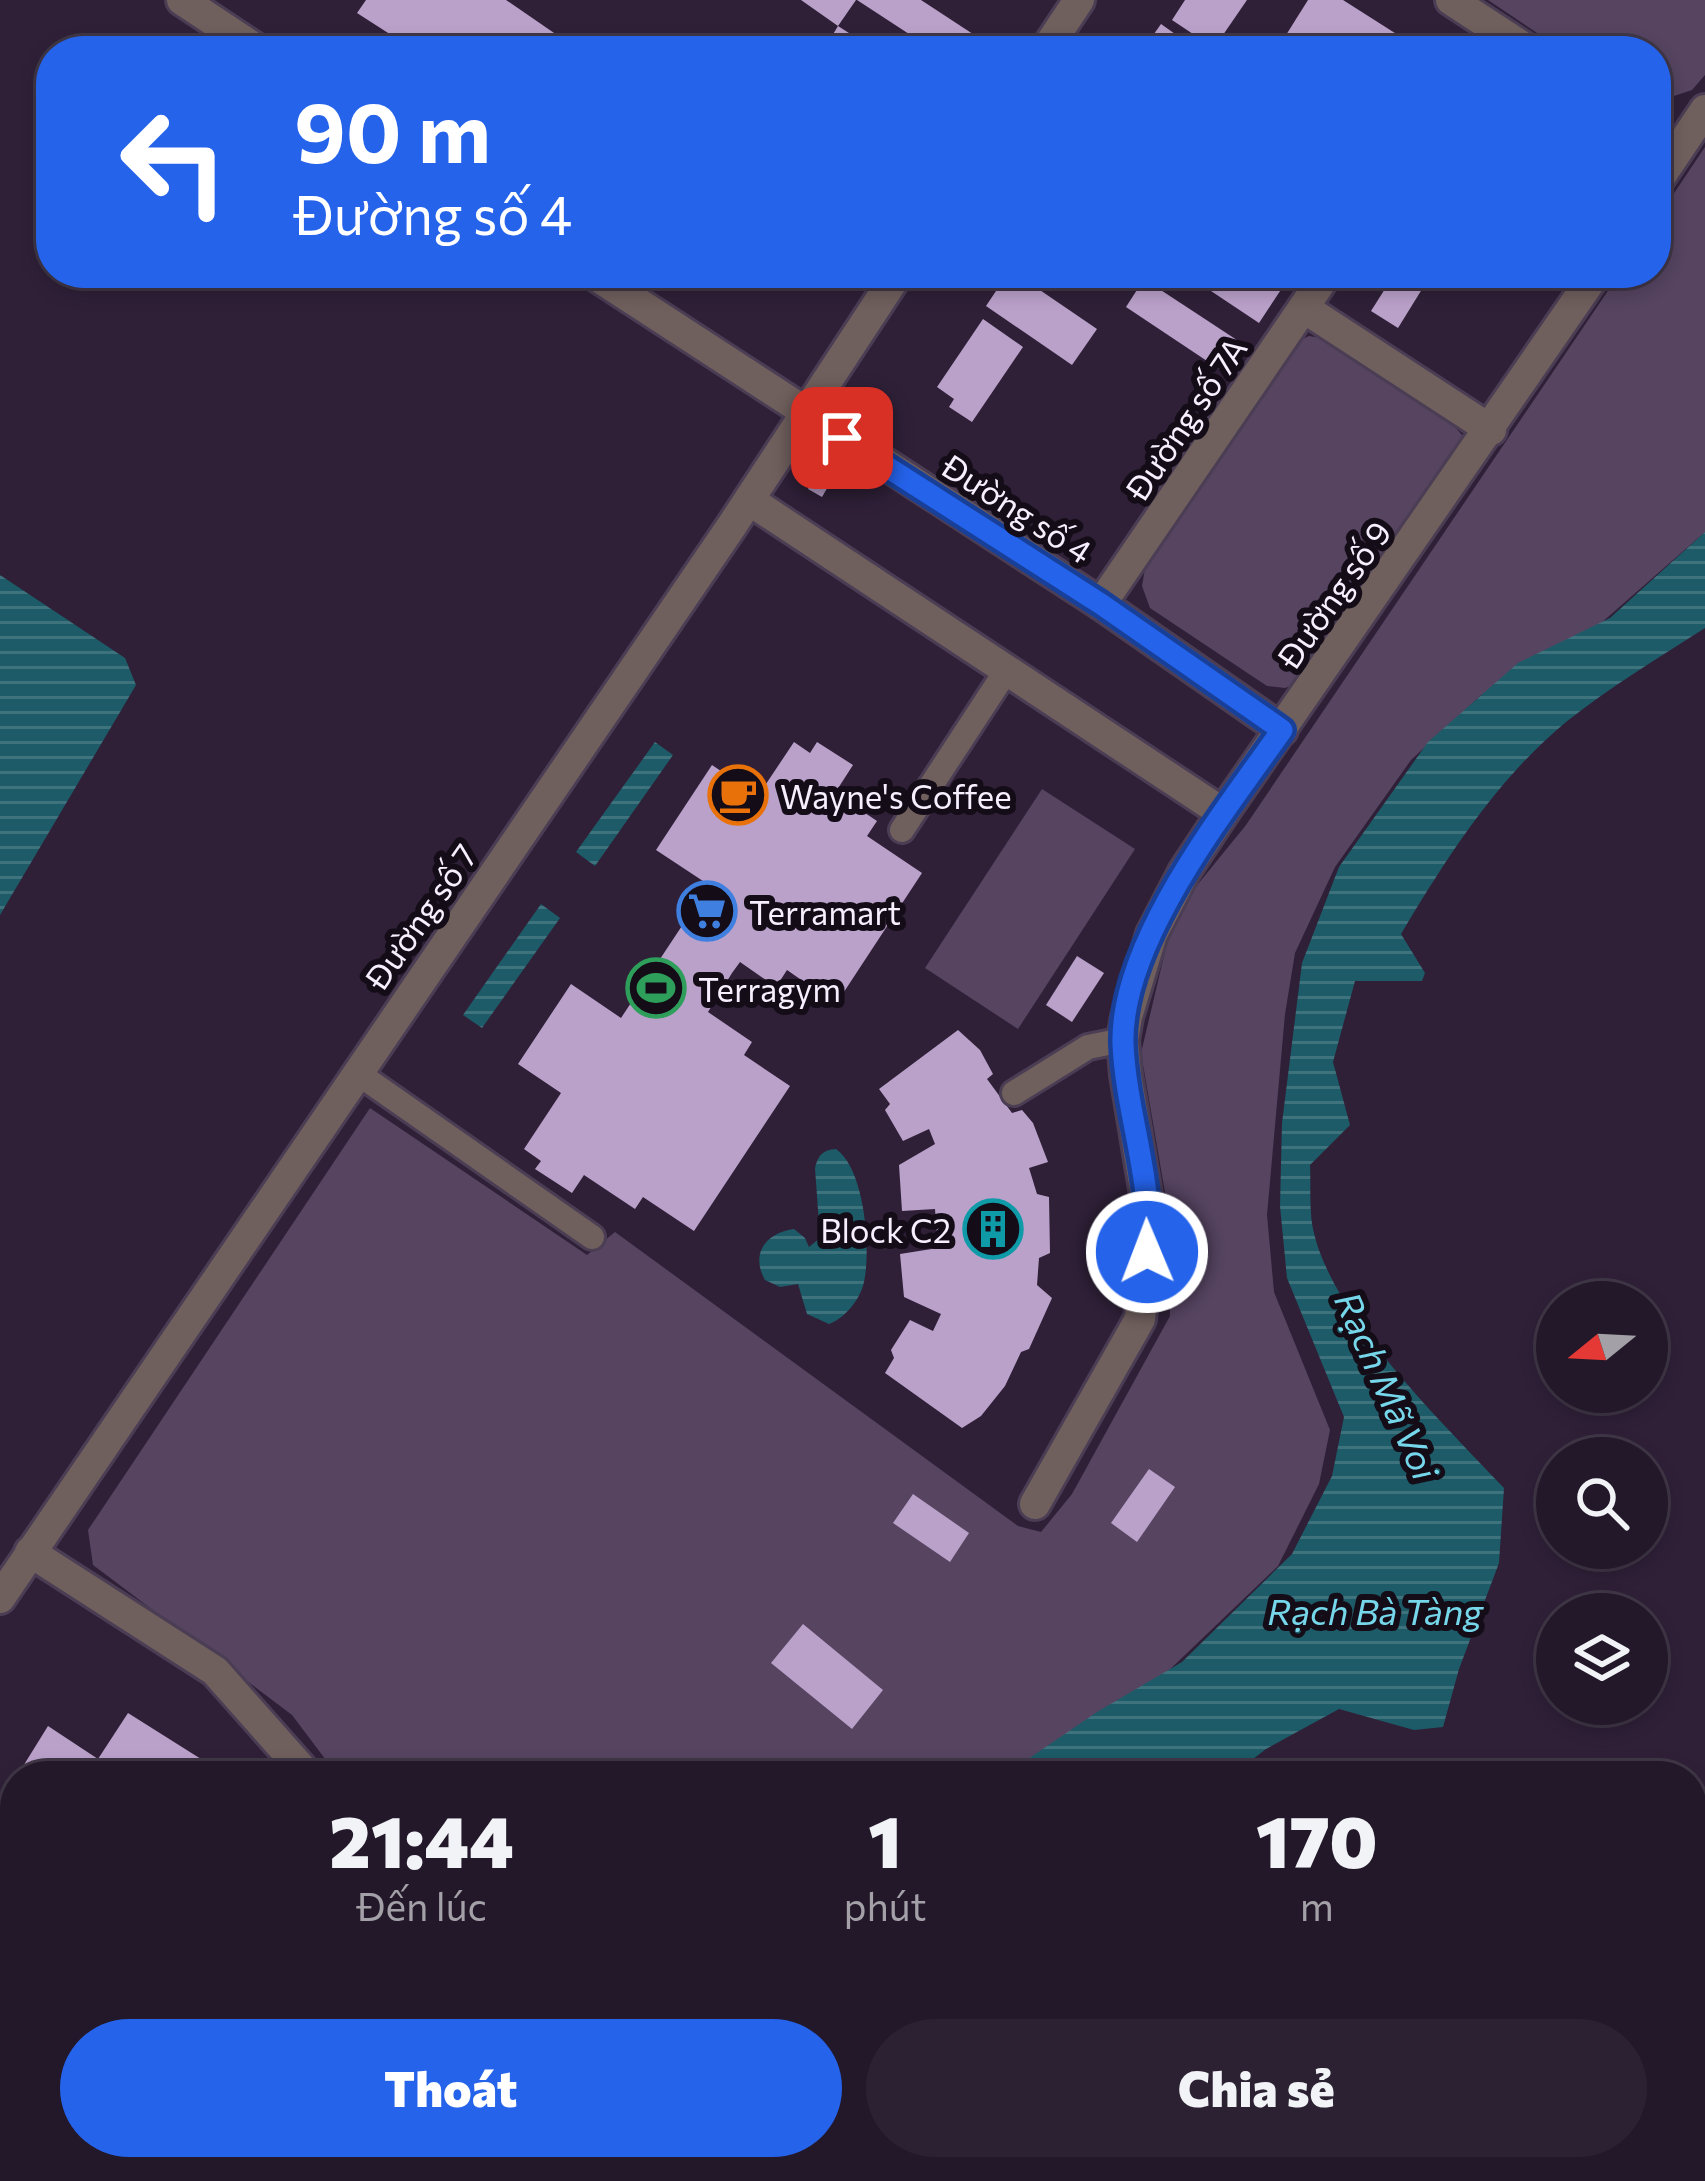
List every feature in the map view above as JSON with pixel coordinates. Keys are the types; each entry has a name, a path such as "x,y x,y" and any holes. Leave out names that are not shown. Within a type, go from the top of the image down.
{"street":[{"path":"182,0 236,36"},
{"path":"1055,36 1079,0"},
{"path":"1451,0 1506,36"},
{"path":"1671,138 1705,110"},
{"name":"Đường số 4","path":"615,288 1101,604 1282,730"},
{"name":"Đường số 7","path":"0,1598 749,500 888,288"},
{"name":"Đường số 7A","path":"1101,604 1317,288"},
{"name":"Đường số 9","path":"1035,1504 1141,1319 1150,1219 1123,1040 1130,994 1152,934 1184,872 1223,813 1586,288"},
{"path":"1304,308 1491,430"},
{"path":"749,500 1223,813"},
{"path":"30,1552 215,1671 295,1761"}],"lane":[{"path":"902,830 1008,668"},
{"path":"1014,1093 1088,1047 1123,1040"},
{"path":"356,1072 592,1237"}],"shaded area":[{"path":"1488,0 1705,0 1705,75 1692,90 1671,97 1671,36 1542,36"},
{"path":"1705,147 1705,532 1600,624 1480,696 1411,760 1335,867 1295,953 1267,1215 1274,1292 1330,1430 1319,1484 1278,1566 1164,1675 1030,1761 327,1761 292,1715 93,1565 88,1530 370,1108 587,1255 615,1232 1018,1526 1041,1532 1072,1494 1170,1316 1168,1210 1141,1053 1168,939 1194,889 1246,825 1610,288 1671,288 1671,198"},
{"path":"1309,336 1328,339 1444,415 1462,435 1461,455 1305,681 1285,688 1267,686 1150,608 1142,586 1147,557 1294,343"},
{"path":"1042,789 1135,849 1018,1029 925,968"}],"water":[{"name":"Rạch Bà Tàng","path":"1705,532 1705,628 1566,722 1495,794 1401,934 1425,973 1422,981 1355,981 1333,1062 1350,1125 1310,1165 1313,1229 1342,1297 1393,1367 1504,1488 1499,1563 1459,1669 1443,1727 1414,1730 1339,1709 1250,1761 1025,1761 1182,1662 1292,1554 1332,1476 1344,1417 1287,1278 1280,1206 1282,1123 1302,963 1339,867 1428,742 1518,663 1610,618"},
{"path":"0,575 125,658 136,685 0,915"},
{"path":"655,742 673,755 595,866 576,852"},
{"path":"541,904 560,918 482,1028 463,1015"},
{"path":"836,1149 846,1159 859,1191 866,1268 855,1302 829,1324 807,1314 798,1284 780,1287 765,1280 759,1261 763,1246 784,1231 794,1229 809,1247 820,1238 815,1168 822,1154"}],"building":[{"path":"366,0 506,0 558,36 393,36 357,13"},
{"path":"801,0 856,0 838,26"},
{"path":"857,0 921,0 976,36 912,36"},
{"path":"1185,0 1247,0 1222,36 1196,36 1172,20"},
{"path":"1308,0 1343,0 1398,35 1397,36 1285,36"},
{"path":"1161,24 1178,36 1153,36"},
{"path":"838,26 854,36 832,36"},
{"path":"998,288 1037,288 1097,329 1072,365 986,306"},
{"path":"1138,288 1158,288 1243,344 1225,373 1126,307"},
{"path":"1206,288 1282,288 1259,323"},
{"path":"1386,288 1423,288 1398,328 1371,311"},
{"path":"983,319 1023,347 972,422 949,407 954,399 937,387"},
{"path":"819,469 833,478 822,497 808,489"},
{"path":"794,742 810,753 817,742 853,765 835,793 877,821 867,836 922,873 836,1004 787,970 776,987 740,962 732,973 708,1012 752,1042 744,1055 790,1086 694,1231 643,1197 635,1209 584,1175 572,1193 535,1169 541,1161 524,1149 561,1093 518,1064 571,984 621,1018 709,885 656,850 712,765 758,796"},
{"path":"1077,956 1104,973 1072,1022 1046,1005"},
{"name":"Block C2","path":"958,1030 980,1050 993,1074 987,1079 1012,1113 1022,1110 1033,1123 1048,1162 1029,1168 1037,1194 1049,1197 1050,1253 1039,1258 1037,1285 1052,1298 1029,1349 1021,1352 1005,1386 981,1416 962,1428 885,1373 894,1358 891,1350 910,1320 933,1331 941,1314 904,1297 900,1254 938,1248 935,1209 902,1211 899,1165 935,1144 929,1129 903,1141 885,1110 890,1104 879,1089"},
{"path":"1149,1469 1175,1487 1137,1542 1111,1523"},
{"path":"913,1494 969,1533 950,1562 893,1523"},
{"path":"803,1624 883,1690 852,1729 771,1663"},
{"path":"128,1713 204,1761 26,1761 48,1726 98,1759"}],"place":[{"name":"Wayne's Coffee","path":"738,795"},
{"name":"Terramart","path":"707,911"},
{"name":"Terragym","path":"656,988"},
{"name":"Block C2","path":"993,1229"}],"route":[{"path":"842,438 1101,604 1282,730 1184,872 1152,934 1130,994 1123,1040 1150,1219 1147,1252"}],"water label":[{"name":"Rạch Mã Voi","path":"1388,1385"}]}
